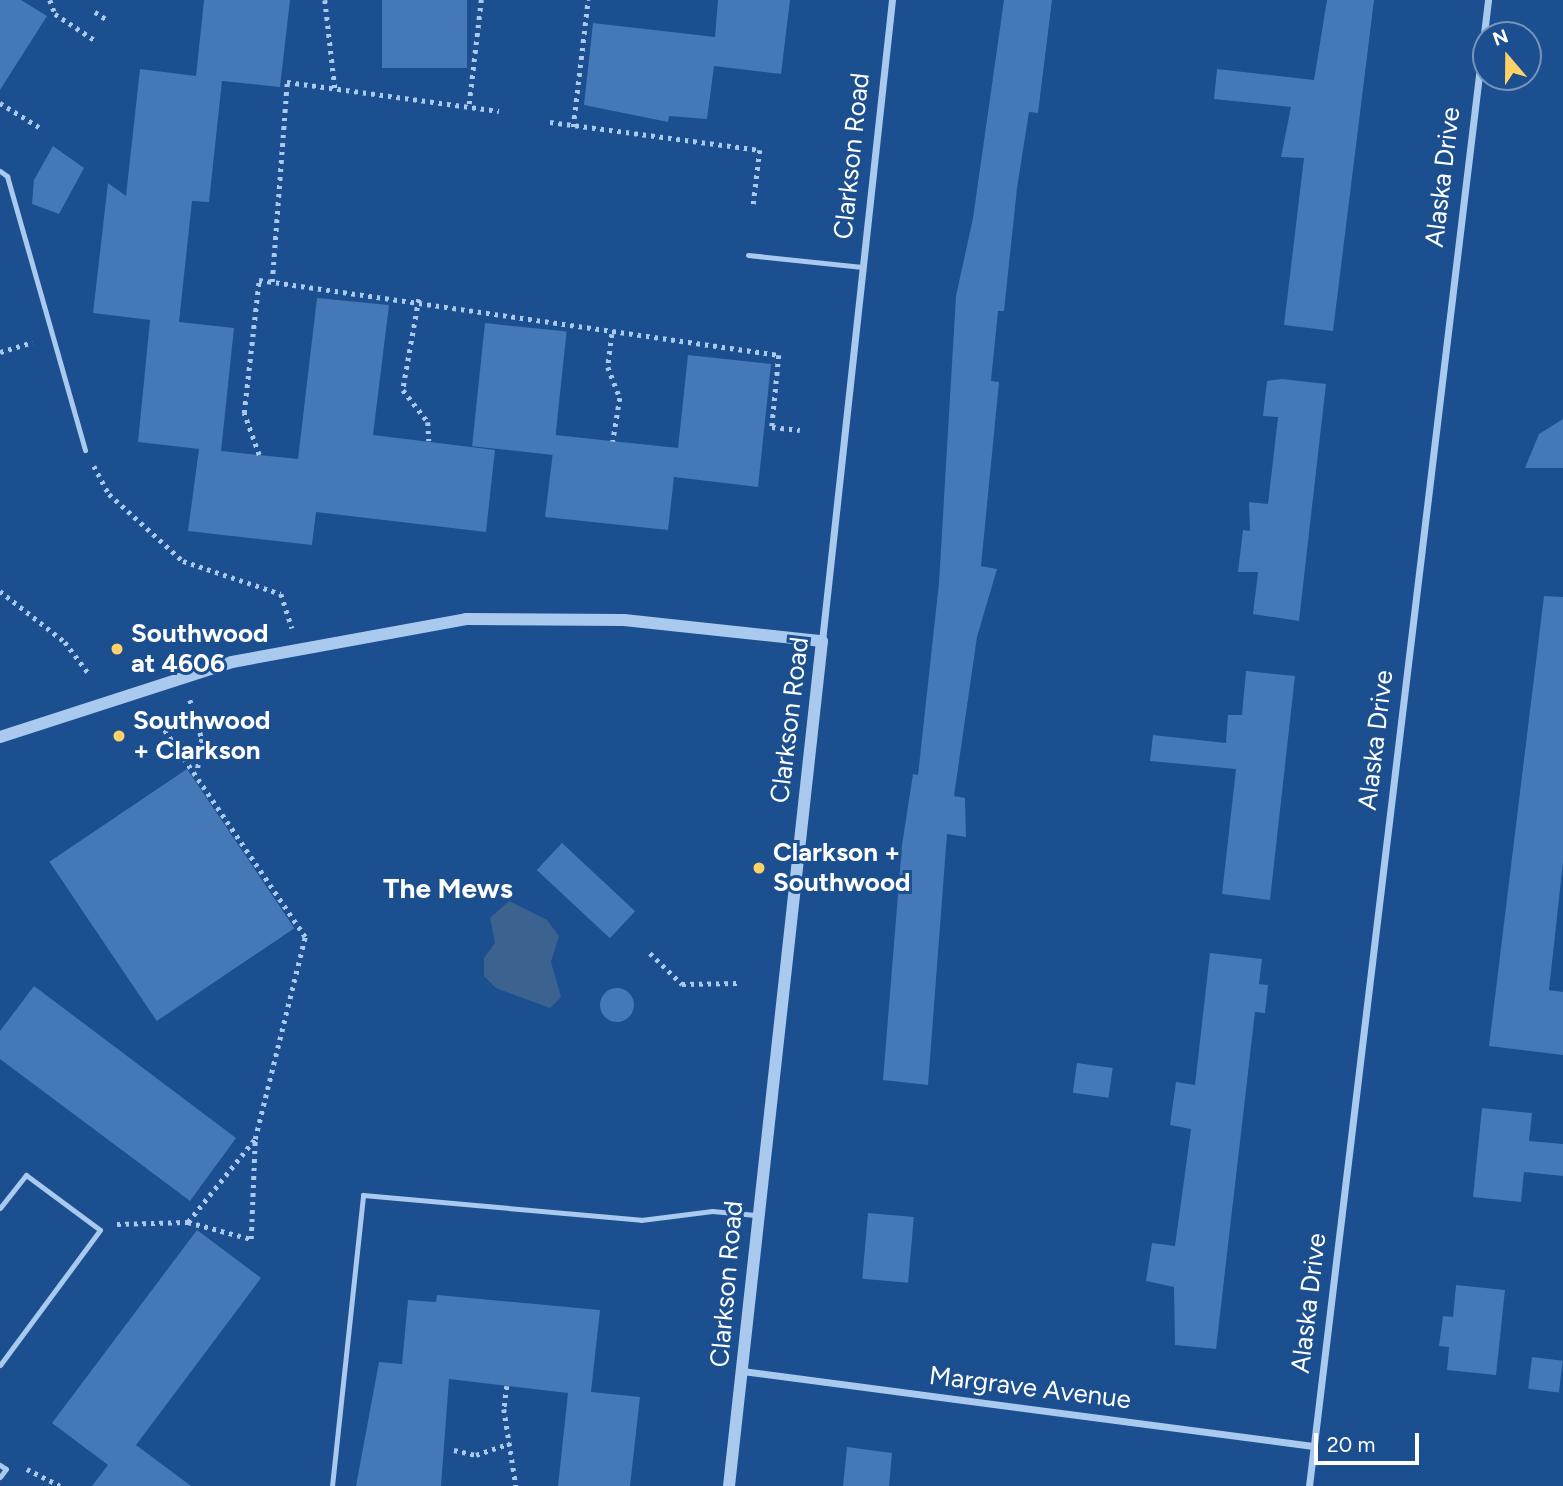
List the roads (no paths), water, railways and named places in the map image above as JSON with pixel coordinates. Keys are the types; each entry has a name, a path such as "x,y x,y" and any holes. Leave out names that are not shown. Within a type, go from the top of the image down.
{"street":[{"name":"Clarkson Road","path":"729,1486 756,1215 822,641 891,0"},
{"name":"Alaska Drive","path":"1309,1486 1488,0"},
{"path":"0,737 232,662 466,619 624,620 822,641"},
{"name":"Margrave Avenue","path":"742,1371 1313,1446"}],"lane":[{"path":"0,171 11,189 85,450"},
{"path":"748,255 862,267"},
{"path":"0,1209 26,1175 100,1230 0,1364"},
{"path":"332,1486 363,1195 641,1220 712,1211 756,1215"},
{"path":"0,1465 6,1469 0,1477"}],"water":[{"path":"509,901 547,920 559,936 551,962 561,997 550,1008 496,988 484,976 484,958 495,943 490,918"}],"place":[{"name":"Southwood at 4606","path":"117,649"},
{"name":"Southwood + Clarkson","path":"119,736"},
{"name":"Clarkson + Southwood","path":"759,868"}],"district":[{"name":"The Mews","path":"448,888"}]}
